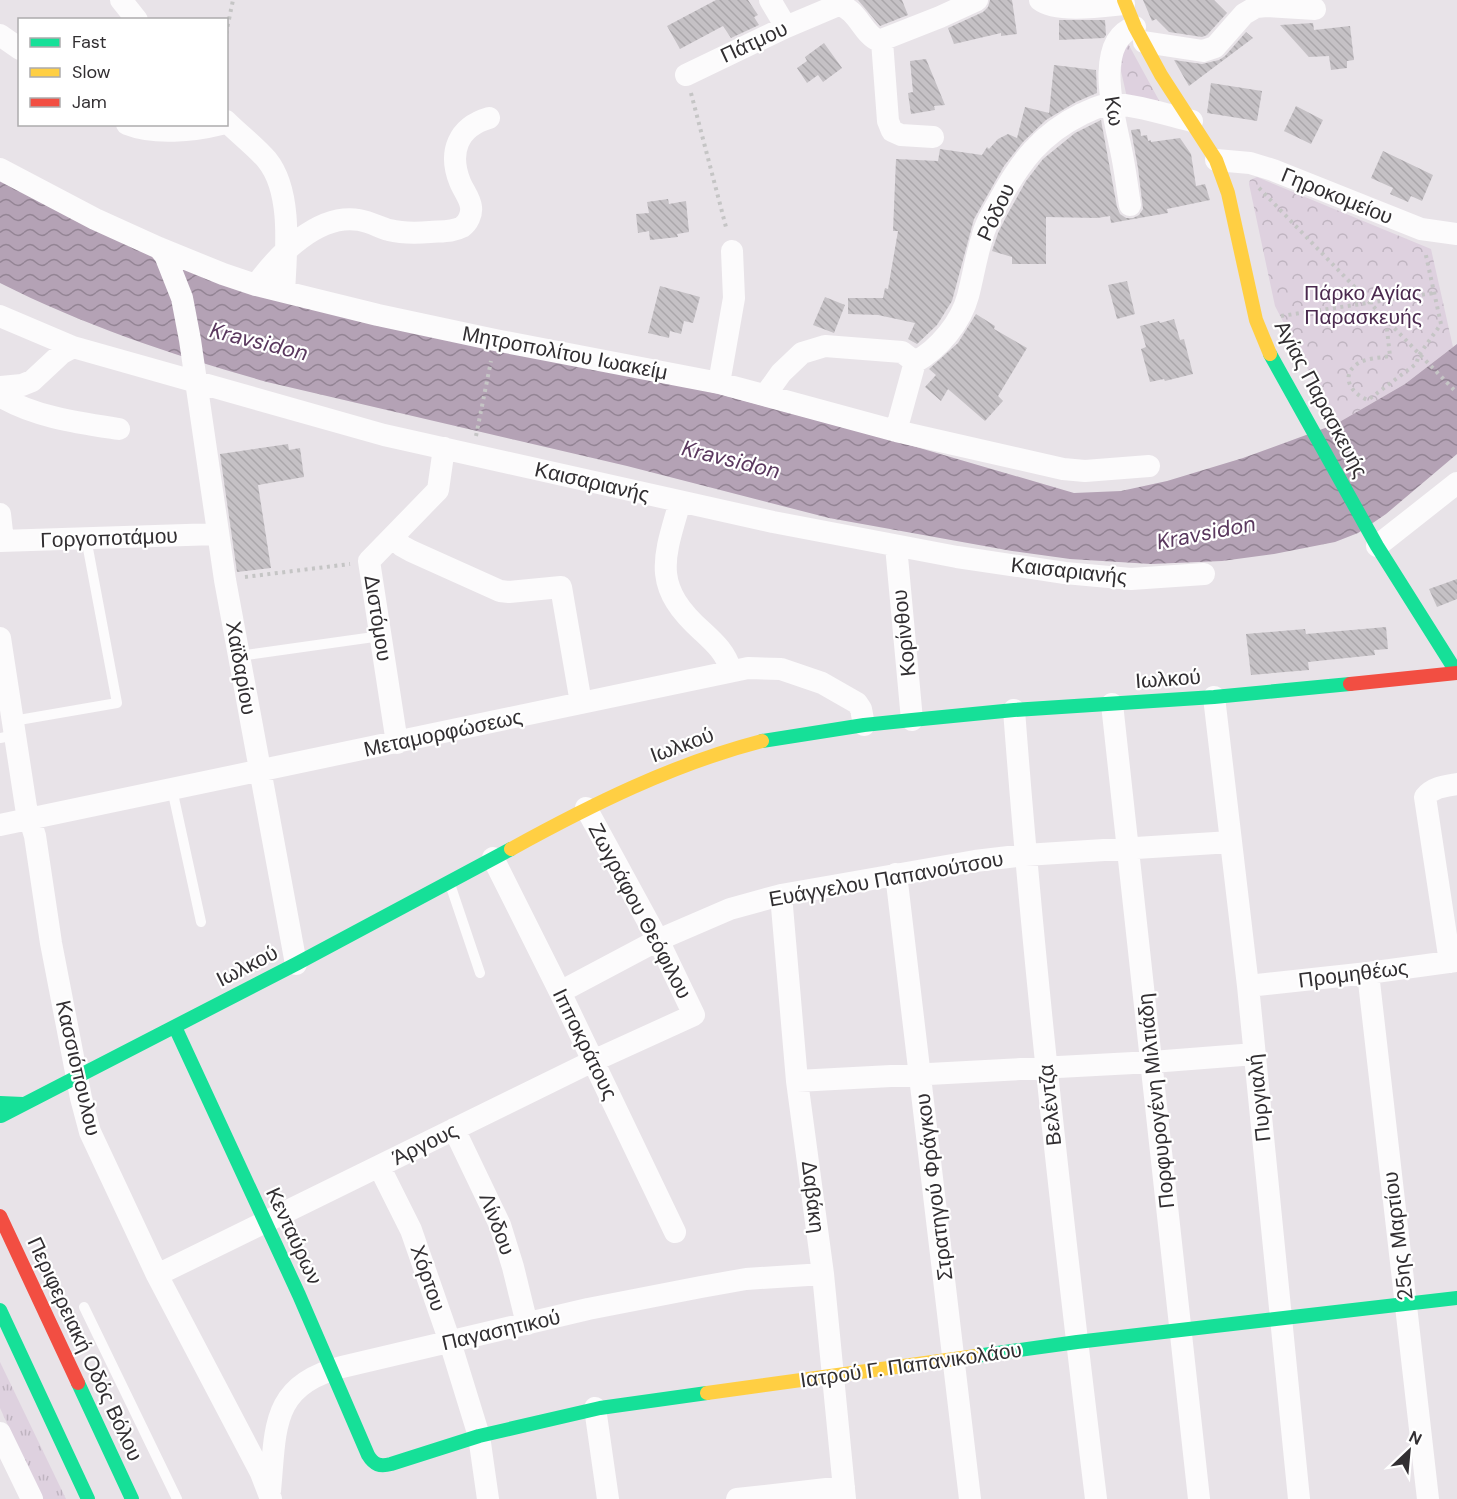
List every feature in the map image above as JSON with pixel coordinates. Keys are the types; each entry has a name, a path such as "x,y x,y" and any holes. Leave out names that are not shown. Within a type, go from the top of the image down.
{"street":[{"path":"121,0 135,18"},
{"path":"770,0 786,27"},
{"path":"933,137 901,135 892,131 888,122 882,41 977,0"},
{"path":"1040,0 1046,4 1079,8 1124,2"},
{"name":"Αγίας Παρασκευής","path":"1124,2 1161,75 1216,160 1228,193 1257,320 1270,354 1373,540 1457,673"},
{"name":"Πάτμου","path":"686,75 786,27 848,3 872,38 879,42 882,41"},
{"path":"1139,34 1203,51 1215,47 1244,14 1256,7 1315,9"},
{"name":"Κω","path":"1130,205 1111,104 1110,75 1116,41 1126,30 1139,34"},
{"path":"0,35 18,48"},
{"path":"1111,104 1192,121"},
{"name":"Ρόδου","path":"915,362 928,355 952,328 962,311 968,299 982,236 1013,174 1047,135 1094,108 1111,104"},
{"path":"256,285 274,260 315,228 332,221 346,219 371,223 390,230 421,233 461,227 468,220 471,207 456,168 455,154 465,130 474,122 489,118"},
{"path":"228,125 266,159 280,184 286,229 284,292"},
{"path":"134,126 164,130 199,126"},
{"name":"Γηροκομείου","path":"1216,160 1251,163 1421,229 1457,234"},
{"name":"Μητροπολίτου Ιωακείμ","path":"0,169 162,252 256,285 495,340 719,383 766,394 896,432 1063,469 1085,471 1149,466"},
{"path":"719,383 734,298 732,251"},
{"name":"Χαϊδαρίου","path":"162,252 182,298 217,534 296,964"},
{"name":"Καισαριανής","path":"0,316 73,347 195,377 384,435 680,502 896,546 1002,564 1095,576 1147,579 1204,574"},
{"path":"766,394 781,373 802,353 825,346 902,352 915,362 896,432"},
{"path":"0,387 32,381 62,353 73,347"},
{"path":"0,396 26,408 73,422 118,429"},
{"name":"Διστόμου","path":"397,743 369,561 438,490 444,448"},
{"path":"1373,540 1457,483"},
{"path":"680,502 667,546 665,564 667,582 676,605 723,652 731,671"},
{"path":"0,514 1,541"},
{"name":"Γοργοποτάμου","path":"1,541 217,534"},
{"path":"393,537 411,551 500,591 561,587 581,703"},
{"name":"Κορίνθου","path":"896,546 912,720"},
{"name":"Κασσιόπουλου","path":"0,638 10,731 26,807 35,836 51,943 90,1132 157,1275 261,1473 270,1498"},
{"name":"Μεταμορφώσεως","path":"0,825 758,667 793,673 822,683 857,703 861,709 864,725"},
{"name":"Ιωλκού","path":"0,1117 296,964 586,808 668,772 728,750 767,740 864,725 1014,710 1214,697 1457,673"},
{"name":"Πυργιαλή","path":"1214,697 1248,986 1283,1318 1299,1499"},
{"name":"Πορφυρογένη Μιλτιάδη","path":"1112,704 1199,1499"},
{"name":"Βελέντζα","path":"1014,710 1025,855 1046,1068 1096,1499"},
{"path":"1453,961 1425,797 1439,787 1457,784"},
{"name":"Ζωγράφου Θεόφιλου","path":"586,808 658,940 694,1015"},
{"name":"Ευάγγελου Παπανούτσου","path":"560,992 658,940 730,909 781,895 975,861 1025,855 1231,842"},
{"name":"Ιπποκράτους","path":"493,858 675,1232"},
{"name":"Στρατηγού Φράγκου","path":"896,874 970,1499"},
{"name":"Δαβάκη","path":"781,895 798,1081 823,1274 844,1493"},
{"name":"Προμηθέως","path":"1248,986 1453,961"},
{"name":"25ης Μαρτίου","path":"1368,973 1428,1499"},
{"name":"Άργους","path":"157,1275 593,1061 694,1015"},
{"name":"Κενταύρων","path":"176,1027 332,1370 372,1464"},
{"path":"798,1081 1152,1062 1255,1054"},
{"path":"0,1103 22,1104"},
{"name":"Λίνδου","path":"454,1129 500,1225 513,1267 526,1324"},
{"name":"Χόρτου","path":"379,1166 411,1230 450,1342 479,1436 488,1499"},
{"name":"Περιφερειακή Οδός Βόλου","path":"0,1216 132,1499"},
{"name":"Παγασητικού","path":"270,1498 275,1432 281,1411 287,1400 310,1378 332,1370 588,1309 746,1279 823,1274"},
{"name":"Ιατρού Γ. Παπανικολάου","path":"372,1464 381,1466 392,1464 479,1436 595,1408 1077,1342 1457,1298"},
{"path":"0,1310 88,1499"},
{"path":"595,1408 608,1499"},
{"path":"0,1433 32,1499"},
{"path":"737,1499 844,1493"}],"lane":[{"path":"10,731 117,702 86,538"},
{"path":"238,656 381,636"},
{"path":"172,789 201,922"},
{"path":"448,881 480,973"},
{"path":"84,1307 177,1499"}],"path":[{"path":"228,24 233,0"},
{"path":"686,75 732,251"},
{"path":"1258,188 1457,393"},
{"path":"1386,321 1390,356 1363,361 1356,365 1348,376 1349,385 1353,391 1368,400 1416,364 1419,355 1441,324 1421,229"},
{"path":"1257,320 1434,293"},
{"path":"472,454 495,340"},
{"path":"225,580 369,561"}],"green space":[{"path":"1125,38 1161,104 1128,102 1121,71"},
{"name":"Πάρκο Αγίας Παρασκευής","path":"1257,177 1431,249 1453,347 1405,384 1336,424 1275,306 1249,184 1250,180"},
{"path":"0,1362 66,1499 42,1499 0,1408"}],"water":[{"name":"Kravsidon","path":"0,179 159,256 723,395 906,444 1074,493 1121,491 1167,481 1243,458 1336,424 1405,384 1457,344 1457,454 1386,514 1358,533 1335,542 1222,561 1151,564 1070,559 1012,551 829,518 627,466 267,382 165,351 65,313 0,283"}],"building":[{"path":"716,0 748,0 758,15 754,17 759,25 731,38 723,26 680,49 667,26"},
{"path":"858,0 902,0 908,15 880,26"},
{"path":"990,0 1012,0 1017,34 1001,36 1001,33 954,44 948,28 983,12"},
{"path":"1143,0 1214,0 1227,13 1207,35 1202,37 1169,32 1156,19 1152,21"},
{"path":"1059,20 1105,20 1106,35 1104,38 1059,40"},
{"path":"1313,23 1314,30 1350,26 1354,60 1347,61 1347,68 1331,70 1329,56 1309,57 1280,25"},
{"path":"1246,32 1253,38 1189,86 1174,60 1202,64 1219,60"},
{"path":"824,43 842,68 823,82 818,75 807,83 797,68 807,61 805,57"},
{"path":"926,59 945,105 934,106 935,110 911,114 908,93 913,92 910,61"},
{"path":"1054,65 1096,70 1097,93 1076,102 1046,120 1023,142 1004,166 974,219 952,301 937,325 917,344 908,339 915,323 878,315 848,314 848,298 883,298 885,288 888,289 898,231 893,231 896,159 938,161 940,149 982,155 987,147 989,149 998,139 1008,134 1017,138 1025,107 1049,113"},
{"path":"1211,83 1262,91 1257,121 1207,113"},
{"path":"1296,106 1323,120 1311,144 1284,131"},
{"path":"1101,120 1120,214 1126,218 1133,218 1143,209 1131,130 1140,129 1141,136 1147,135 1148,141 1151,140 1151,142 1180,138 1191,154 1196,186 1205,184 1210,200 1167,209 1168,213 1111,223 1110,216 1046,217 1046,264 1012,264 1012,257 992,251 1006,217 1026,181 1043,159 1075,133"},
{"path":"1383,151 1433,175 1422,201 1411,196 1408,202 1390,194 1393,188 1371,178"},
{"path":"668,199 669,204 686,201 689,232 677,234 678,237 650,240 649,231 638,233 636,214 649,213 647,202"},
{"path":"1127,281 1135,314 1117,319 1108,285"},
{"path":"660,286 700,297 693,323 684,321 681,334 670,331 669,338 648,333"},
{"path":"825,297 845,305 834,333 813,325"},
{"path":"976,314 995,326 994,329 1027,348 998,396 1003,401 985,421 948,389 941,401 925,387 936,375 929,369 958,343"},
{"path":"1174,319 1180,340 1184,339 1193,374 1150,382 1141,349 1146,347 1140,326"},
{"path":"288,444 289,450 300,448 304,477 258,485 271,568 237,572 220,454"},
{"path":"1457,579 1457,599 1437,607 1429,589"},
{"path":"1386,627 1388,649 1374,650 1375,655 1308,662 1309,670 1251,675 1246,634 1305,629 1306,634"}],"traffic: fast":[{"path":"1270,354 1377,546 1457,673"},
{"path":"762,741 864,725 1014,710 1214,697 1350,684"},
{"path":"1,1116 296,964 511,849"},
{"path":"175,1027 299,1295 368,1455 375,1463 391,1464 479,1436 600,1408 707,1393"},
{"path":"0,1103 23,1104"},
{"path":"976,1356 1077,1342 1457,1298"},
{"path":"0,1310 88,1499"},
{"path":"78,1383 132,1499"}],"traffic: slow":[{"path":"1124,0 1135,27 1161,75 1216,160 1228,193 1256,320 1270,354"},
{"path":"511,849 633,787 696,761 762,741"},
{"path":"707,1393 976,1356"}],"traffic: jam":[{"path":"1350,684 1457,673"},
{"path":"0,1216 78,1383"}]}
